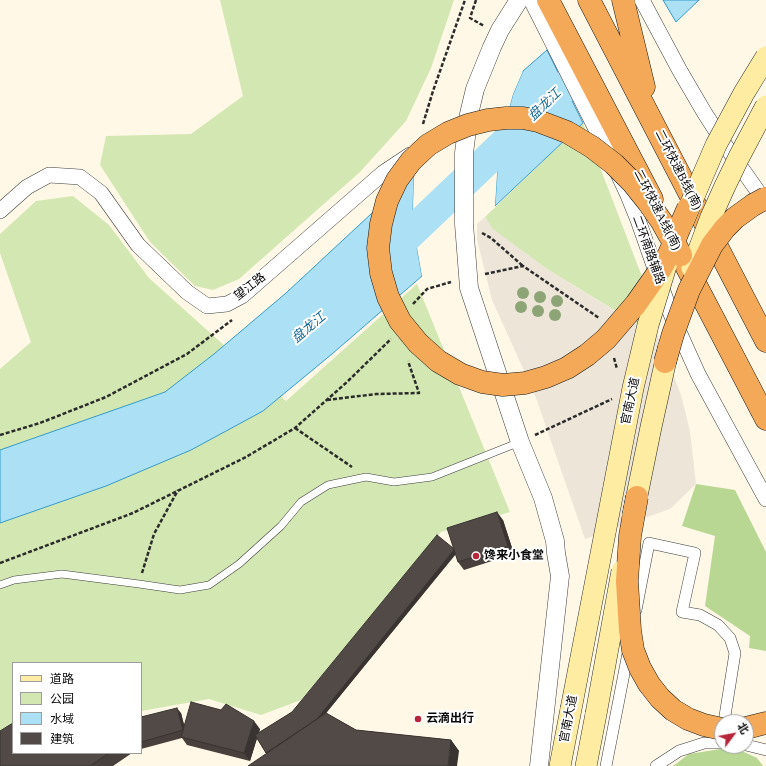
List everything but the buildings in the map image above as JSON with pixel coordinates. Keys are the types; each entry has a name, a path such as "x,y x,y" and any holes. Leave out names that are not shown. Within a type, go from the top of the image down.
{"highway":[{"name":"二环快速A线(南)","path":"548,0 766,419"},
{"name":"二环快速B线(南)","path":"589,0 689,200 737,284 766,341"},
{"path":"623,0 636,56 651,108 689,200 682,222 677,234 675,240 673,245 660,270 636,304 606,339 587,355 567,368 546,378 525,383 503,385 482,382 460,374 438,361 418,343 400,320 388,297 381,273 378,248 381,224 387,201 397,180 411,161 428,145 448,133 468,125 488,120 506,118 523,118 546,123 567,132 592,147 614,164 632,182 648,202 662,222 665,228 672,239 675,244 681,255"},
{"path":"665,362 675,328 689,290 712,245 735,218 766,198"},
{"path":"737,284 766,334"},
{"path":"637,497 629,541 627,581 630,630 633,650 640,668 652,689 660,698 688,719 704,725 714,732"},
{"path":"754,726 766,723"}],"main road":[{"name":"官南大道","path":"560,766 633,388 657,296 669,256 689,200 730,118 766,57"},
{"name":"官南大道","path":"586,766 637,497 665,362 681,303 697,252 711,217 736,162 766,106"}],"street":[{"path":"519,0 500,30 483,67 475,89 464,153 470,227 469,288 520,442 543,498 555,542 560,576 540,766"},
{"name":"二环南路辅路","path":"531,0 627,192 641,227 671,314 698,374 766,499"},
{"path":"642,0 704,112 725,145 766,203"},
{"name":"望江路","path":"0,211 27,187 50,175 80,177 101,193 138,245 186,292 207,306 226,304 242,296 383,173 416,151 440,141 468,125"},
{"path":"606,766 649,543 695,553 682,612 700,615 718,625 730,638 735,653 725,714"},
{"path":"656,766 679,751 714,740"},
{"path":"754,747 766,750"}],"lane":[{"path":"0,585 14,580 62,574 180,590 209,585 239,564 281,526 301,502 328,485 366,477 394,482 432,477 520,442"}],"path":[{"path":"416,151 433,91 465,0"},
{"path":"470,18 476,0"},
{"path":"470,227 491,238 523,266"},
{"path":"408,309 427,289 468,277"},
{"path":"0,435 40,423 106,397 187,354 232,319 242,296"},
{"path":"0,563 133,513 246,457 295,428 392,338"},
{"path":"326,400 376,394 419,393 407,359"},
{"path":"520,442 616,396"},
{"path":"295,428 366,477"},
{"path":"139,584 154,534 178,490"}],"green space":[{"path":"220,0 454,0 431,68 406,121 360,172 239,279 213,290 195,286 150,242 100,165 106,136 191,134 243,96"},
{"path":"583,123 641,274 654,320 639,325 547,269 492,229 485,217"},
{"path":"73,196 109,225 149,278 286,401 417,284 510,512 441,532 301,700 261,715 209,699 142,711 142,662 12,662 12,734 0,741 0,369 31,342 0,253 0,234 36,201"},
{"path":"696,484 735,490 766,552 766,651 749,648 750,636 705,606 715,536 682,526"},
{"path":"714,750 714,754 748,754 757,758 763,766 673,766 689,754"}],"shaded area":[{"path":"485,217 493,229 547,269 638,325 654,320 658,336 681,395 690,431 696,484 670,509 585,539 535,395 492,300 477,239 477,224"}],"water":[{"path":"663,0 699,0 676,22"},
{"path":"547,50 583,123 495,206 502,134 513,94 523,71"},
{"path":"414,174 413,209 417,248 422,276 332,354 263,411 191,450 106,486 0,523 0,450 165,392 214,354 286,293"}],"pier":[{"path":"523,71 513,94 502,134 494,208 495,174 500,134 511,94 519,75"},
{"path":"415,173 415,208 419,248 424,275 422,276 417,248 413,209"}],"waterway":[{"name":"盘龙江","path":"384,258 565,86"}],"place":[{"name":"馋来小食堂","path":"476,556"},
{"name":"云滴出行","path":"418,719"}]}
